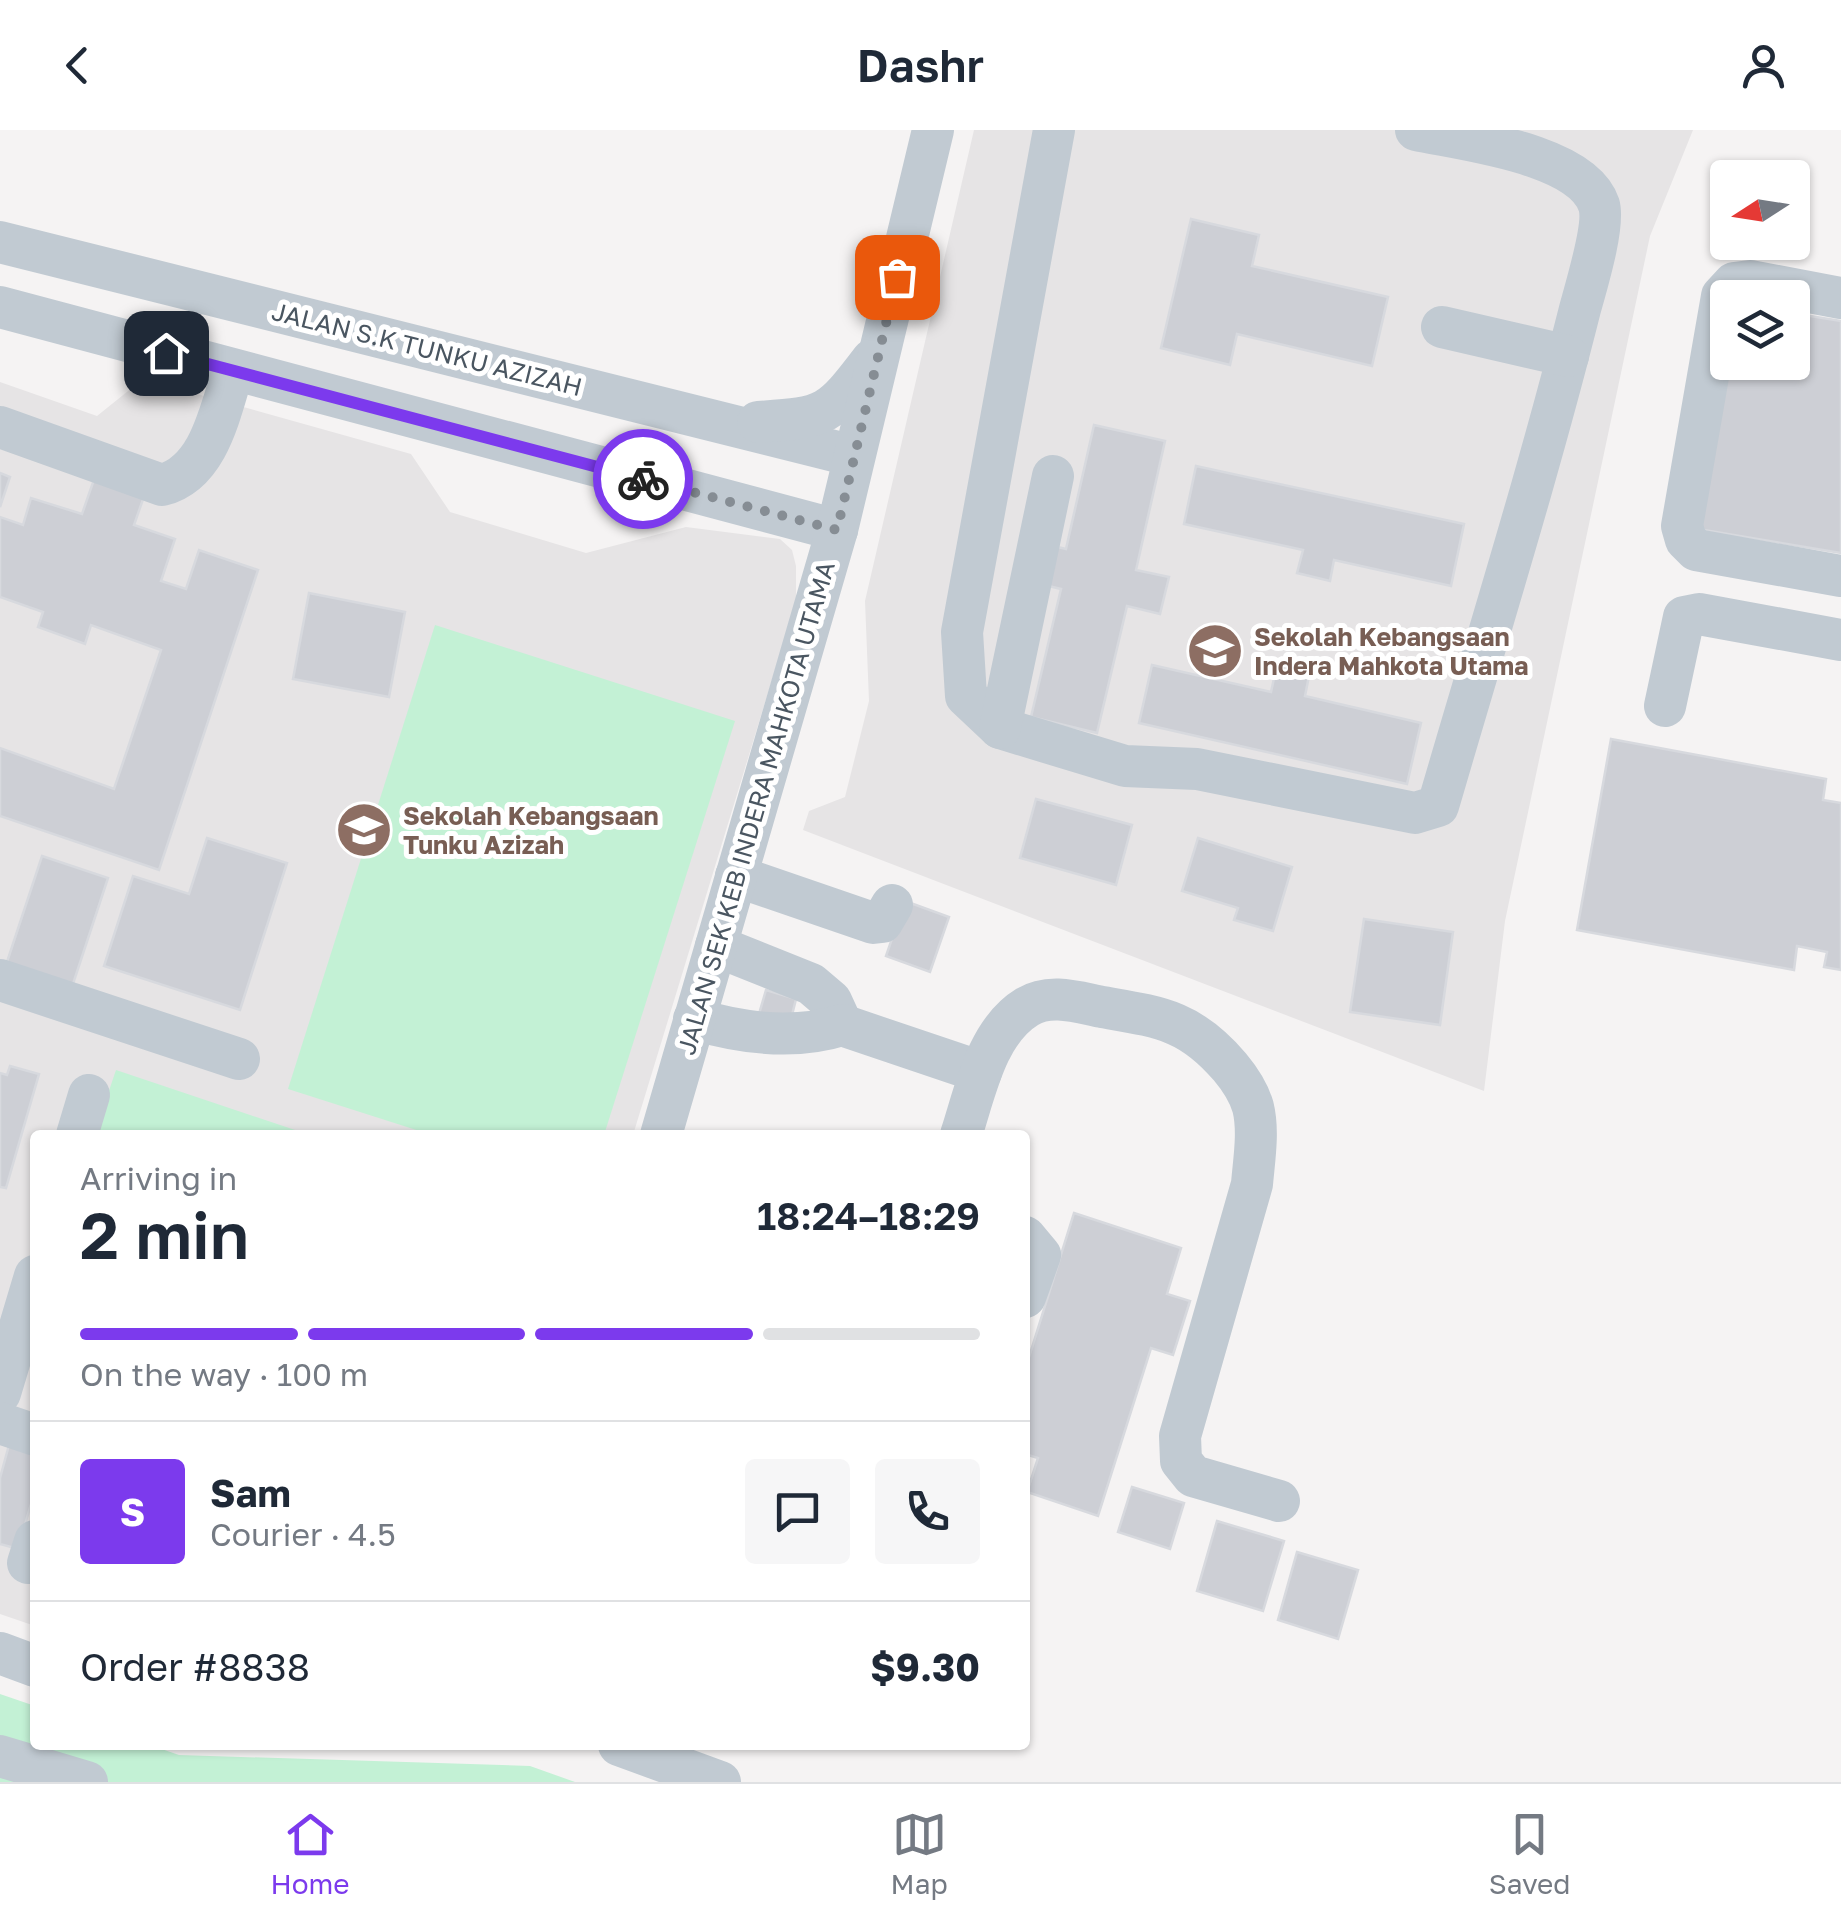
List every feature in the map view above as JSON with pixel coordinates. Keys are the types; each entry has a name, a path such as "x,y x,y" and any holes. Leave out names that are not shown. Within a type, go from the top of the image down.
{"street":[{"name":"JALAN SEK KEB INDERA MAHKOTA UTAMA","path":"662,1130 837,530 933,130"},
{"path":"1054,130 962,632 966,696 1000,728 1125,766 1197,769 1415,814 1438,806 1568,356 1595,249 1600,206 1583,180 1526,154 1416,130"},
{"name":"JALAN S.K TUNKU AZIZAH","path":"0,242 854,456"},
{"path":"1841,298 1750,281 1734,284 1722,296 1682,526 1686,540 1696,550 1841,576"},
{"path":"0,307 837,530"},
{"path":"1442,327 1568,356"},
{"path":"728,424 808,419 839,403 880,351"},
{"path":"0,427 162,484 178,480 210,443 232,371"},
{"path":"1000,728 1053,476"},
{"path":"1666,706 1684,617 1699,614 1841,640"},
{"path":"736,876 873,923 882,922 892,905"},
{"path":"716,946 811,984 831,1000 842,1025"},
{"path":"0,980 238,1059"},
{"path":"963,1130 981,1072 1005,1026 1029,1006 1056,998 1154,1016 1195,1032 1240,1079 1253,1108 1252,1184 1180,1436 1181,1461 1192,1476 1279,1500"},
{"path":"694,1019 736,1031 824,1031 842,1025 981,1072"},
{"path":"1030,1243 1040,1255 1030,1283"},
{"path":"0,1393 30,1293"},
{"path":"0,1423 30,1432"},
{"path":"0,1653 30,1664"},
{"path":"633,1750 720,1782"},
{"path":"0,1756 87,1782"}],"shaded area":[{"name":"Sekolah Kebangsaan Indera Mahkota Utama","path":"974,130 1693,130 1650,236 1505,921 1484,1091 803,830 809,811 845,797 869,701 865,601"},
{"name":"Sekolah Kebangsaan Tunku Azizah","path":"143,379 411,454 450,512 586,553 686,527 780,539 792,550 796,601 635,1130 30,1130 30,1624 0,1614 0,382 97,416"}],"green space":[{"path":"435,625 735,721 606,1130 416,1130 288,1089"},
{"path":"116,1070 295,1130 96,1130"},
{"path":"0,1694 30,1704 30,1750 164,1750 179,1755 530,1766 575,1782 0,1782"}],"building":[{"path":"1191,219 1259,235 1252,266 1388,297 1372,366 1237,334 1230,365 1161,348"},
{"path":"1810,316 1841,321 1841,553 1698,529 1725,380 1810,380"},
{"path":"1094,425 1165,441 1136,570 1169,577 1160,614 1127,606 1097,733 1031,717 1061,589 1032,582 1041,543 1066,549"},
{"path":"1196,466 1464,524 1451,586 1334,560 1330,581 1297,573 1303,550 1184,524"},
{"path":"98,468 148,485 134,525 175,539 161,581 186,589 199,550 258,570 159,870 0,816 0,748 114,789 161,650 91,625 85,644 38,627 43,612 0,597 0,517 23,525 31,498 82,514"},
{"path":"0,473 10,477 0,507"},
{"path":"309,593 405,612 389,697 293,679"},
{"path":"1152,665 1271,692 1276,669 1309,676 1305,696 1421,723 1407,784 1139,723"},
{"path":"1611,739 1826,779 1823,800 1841,803 1841,970 1824,967 1827,952 1797,946 1794,970 1577,930"},
{"path":"1036,799 1132,825 1116,885 1020,858"},
{"path":"207,838 287,863 240,1010 104,966 133,876 189,894"},
{"path":"1198,838 1292,867 1273,931 1234,920 1238,908 1182,891"},
{"path":"42,856 108,878 71,990 5,968"},
{"path":"905,901 949,917 930,972 886,956"},
{"path":"1364,919 1453,932 1440,1025 1350,1012"},
{"path":"766,990 796,999 790,1023 759,1014"},
{"path":"10,1066 39,1074 6,1188 0,1187 0,1073 7,1075"},
{"path":"1074,1213 1181,1248 1167,1294 1190,1301 1173,1355 1151,1348 1098,1516 1030,1493 1038,1458 1030,1456 1030,1354"},
{"path":"9,1445 30,1451 30,1507 18,1549 0,1544 0,1478"},
{"path":"1132,1487 1184,1503 1170,1549 1118,1532"},
{"path":"1217,1521 1284,1541 1263,1611 1197,1591"},
{"path":"1297,1552 1358,1570 1338,1639 1278,1620"}],"way so far":[{"path":"643,479 837,530 897,277"}],"place":[{"name":"Sekolah Kebangsaan Indera Mahkota Utama","path":"1215,651"},
{"name":"Sekolah Kebangsaan Tunku Azizah","path":"364,830"}],"route":[{"path":"166,353 643,479"}]}
